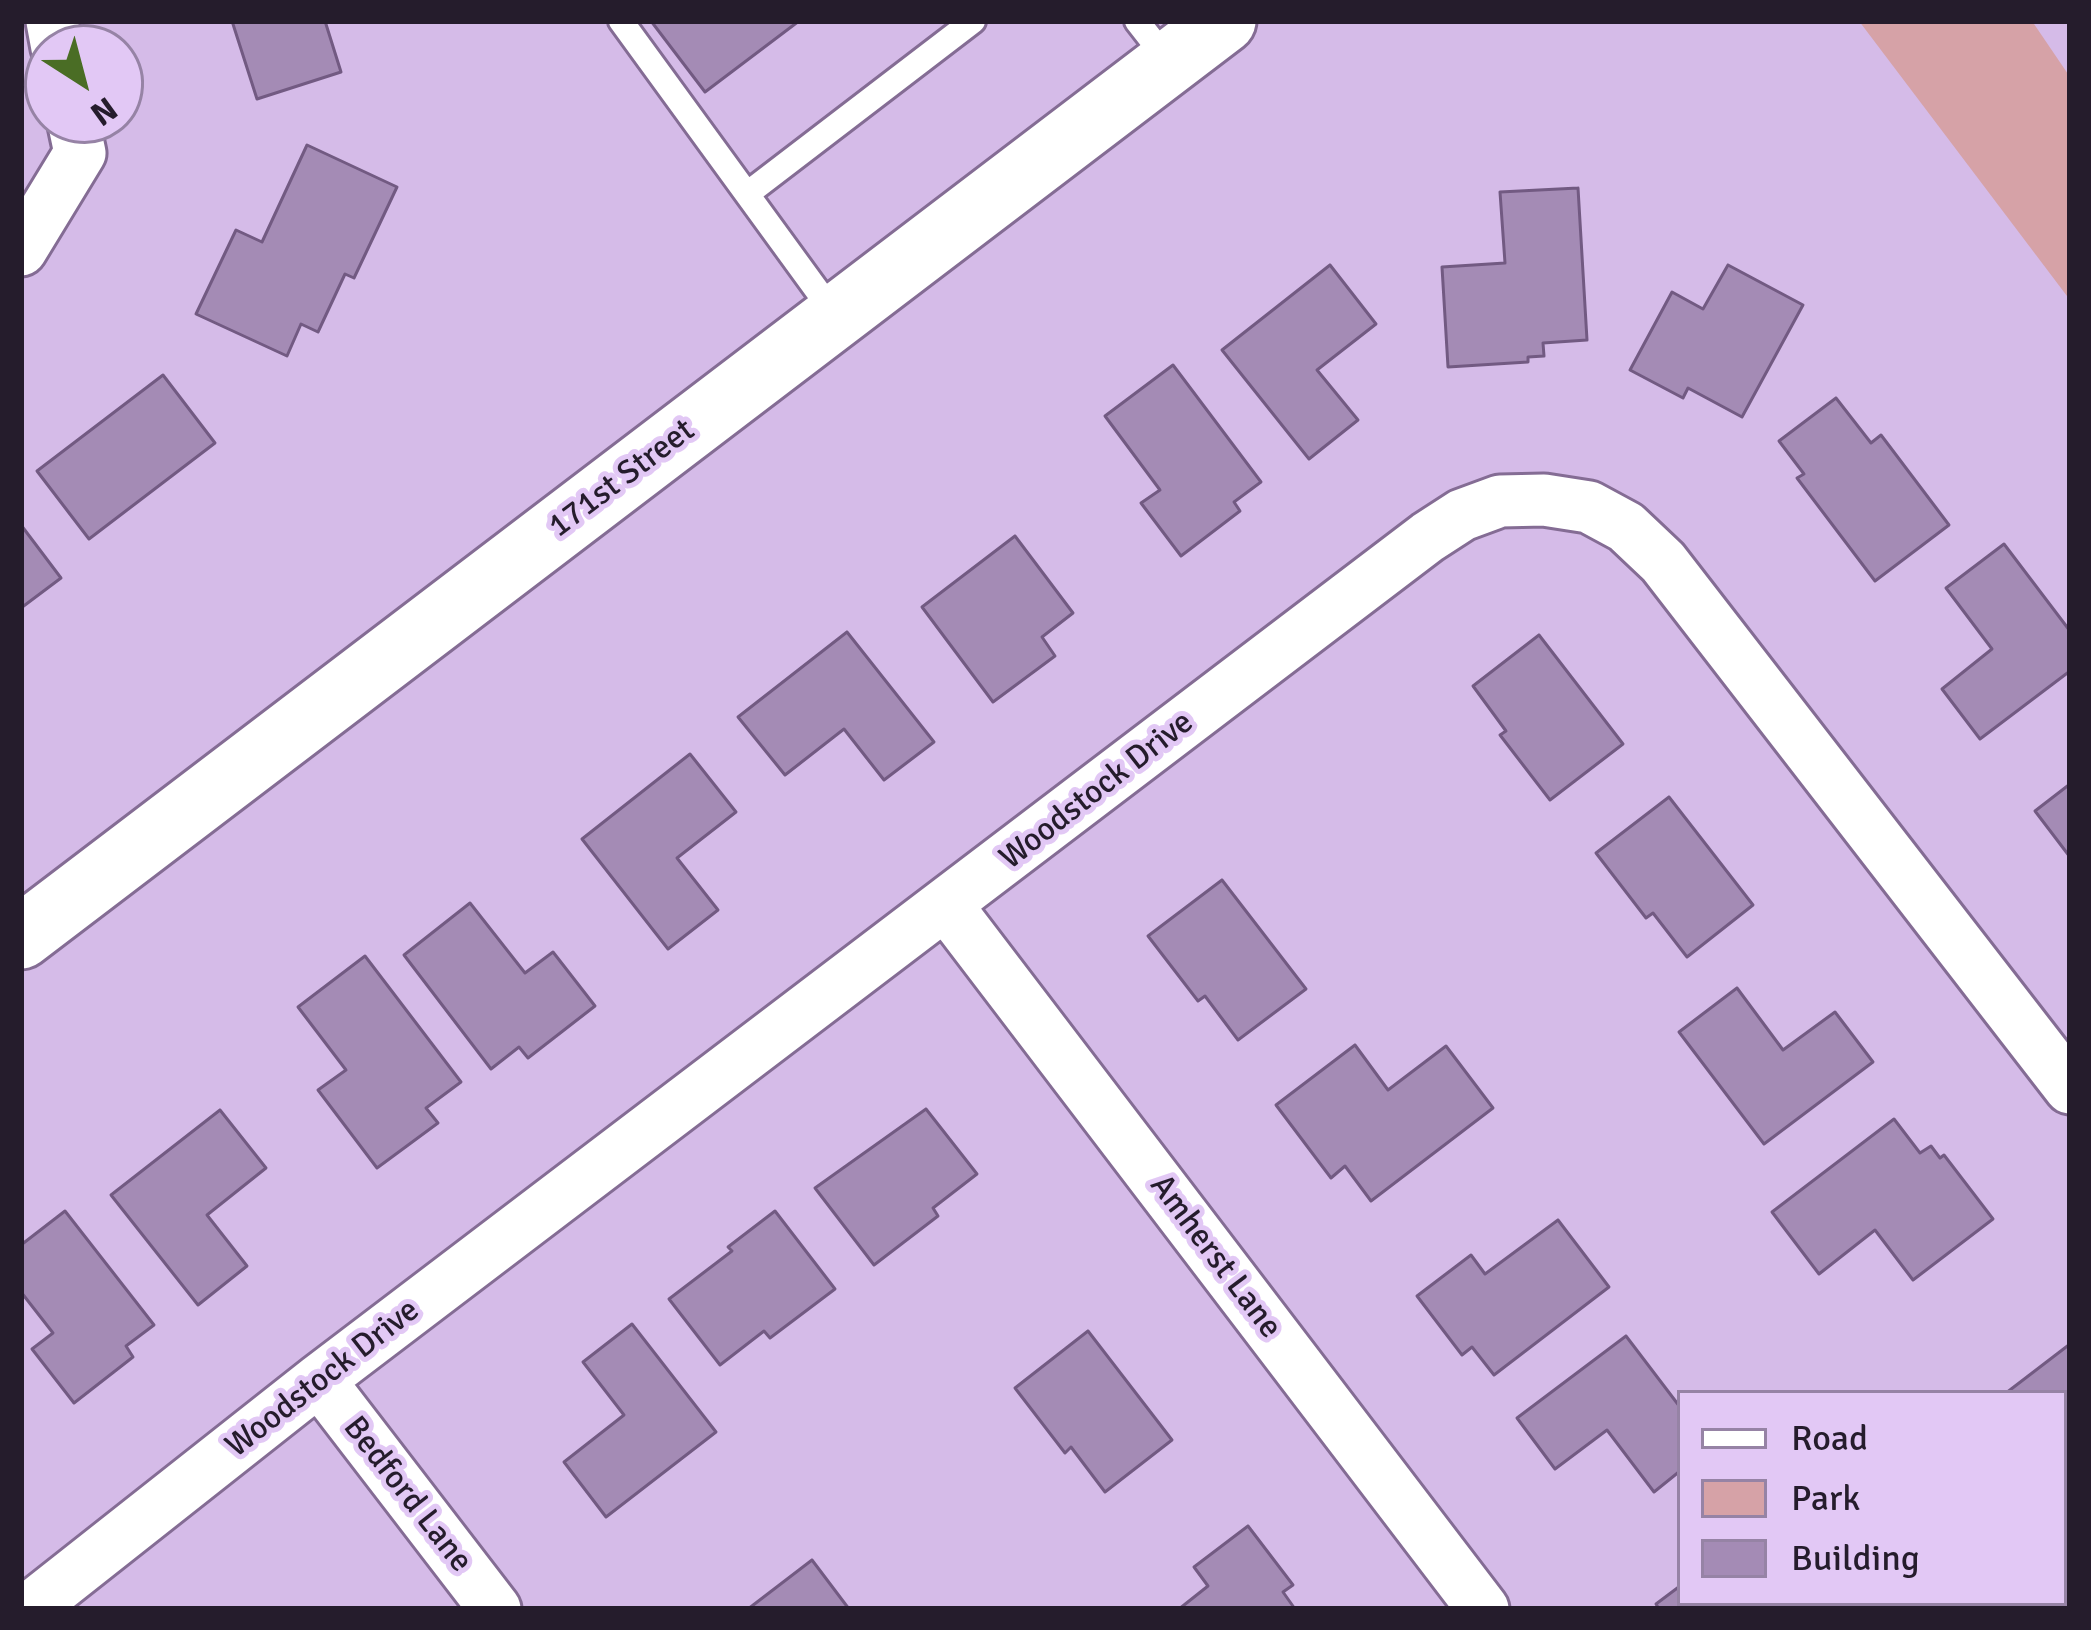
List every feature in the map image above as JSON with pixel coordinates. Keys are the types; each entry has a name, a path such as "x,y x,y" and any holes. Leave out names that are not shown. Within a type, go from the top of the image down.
{"street":[{"name":"171st Street","path":"21,937 836,317 1153,42 1224,21"},
{"path":"21,250 74,144"},
{"name":"Woodstock Drive","path":"29,1609 319,1381 1445,526 1500,501 1544,500 1589,507 1626,527 1663,562 2070,1088"},
{"name":"Amherst Lane","path":"947,906 1483,1609"},
{"name":"Bedford Lane","path":"319,1381 495,1609"}],"lane":[{"path":"621,21 836,317"},
{"path":"747,194 973,21"}],"green space":[{"path":"1859,21 2032,21 2070,77 2070,300"}],"building":[{"path":"232,21 325,21 341,72 257,99"},
{"path":"651,21 799,21 705,92"},
{"path":"307,145 397,187 354,278 345,274 318,332 301,324 287,356 196,314 236,230 262,242"},
{"path":"1578,188 1587,340 1543,343 1544,356 1528,357 1528,362 1448,367 1442,267 1505,263 1500,192"},
{"path":"1330,265 1376,324 1317,370 1358,420 1309,459 1222,350"},
{"path":"1728,265 1803,305 1742,417 1688,388 1683,398 1630,370 1672,292 1703,309"},
{"path":"1173,365 1261,482 1234,502 1240,511 1181,556 1141,503 1160,490 1105,416"},
{"path":"163,375 215,443 89,539 37,471"},
{"path":"1836,398 1871,443 1881,435 1949,525 1875,581 1797,478 1804,474 1779,441"},
{"path":"21,525 61,578 21,608"},
{"path":"1015,536 1073,613 1042,637 1055,656 993,702 922,607"},
{"path":"2004,544 2070,631 2070,671 1980,739 1942,689 1992,649 1946,588"},
{"path":"847,632 934,742 884,780 844,729 785,775 738,717"},
{"path":"1539,635 1623,744 1550,800 1500,735 1506,731 1473,686"},
{"path":"690,754 736,812 677,858 718,910 668,949 582,839"},
{"path":"2070,784 2070,857 2035,811"},
{"path":"1669,797 1753,905 1687,957 1653,913 1646,918 1596,853"},
{"path":"1222,880 1306,989 1238,1040 1205,996 1198,1001 1148,936"},
{"path":"470,903 525,973 553,952 595,1006 528,1058 519,1047 491,1069 404,955"},
{"path":"365,956 461,1082 426,1108 438,1123 377,1168 318,1090 346,1070 298,1007"},
{"path":"1737,988 1783,1050 1835,1012 1873,1062 1764,1144 1679,1032"},
{"path":"1355,1045 1388,1090 1446,1046 1493,1108 1371,1201 1345,1166 1331,1178 1276,1105"},
{"path":"926,1109 977,1174 933,1208 938,1216 874,1265 815,1188"},
{"path":"220,1110 266,1168 207,1215 247,1266 198,1305 111,1195"},
{"path":"1894,1119 1920,1153 1931,1146 1940,1158 1944,1155 1993,1219 1913,1280 1875,1230 1819,1274 1772,1212"},
{"path":"65,1211 154,1325 126,1346 133,1357 74,1403 32,1349 53,1333 21,1292 21,1245"},
{"path":"775,1211 835,1289 770,1338 764,1331 720,1365 669,1299"},
{"path":"1558,1220 1609,1287 1494,1375 1472,1347 1462,1355 1417,1296 1471,1255 1485,1274"},
{"path":"632,1324 716,1432 606,1517 564,1462 624,1415 583,1362"},
{"path":"1088,1331 1172,1440 1105,1492 1071,1447 1065,1453 1015,1388"},
{"path":"1626,1336 1677,1403 1677,1473 1654,1492 1607,1430 1555,1469 1517,1418"},
{"path":"2070,1344 2067,1522 2067,1390 2010,1390"},
{"path":"1248,1526 1293,1585 1283,1592 1295,1609 1179,1609 1208,1586 1194,1567"},
{"path":"812,1560 849,1609 748,1609"},
{"path":"1677,1588 1677,1606 1839,1609 1659,1609 1656,1604"}]}
